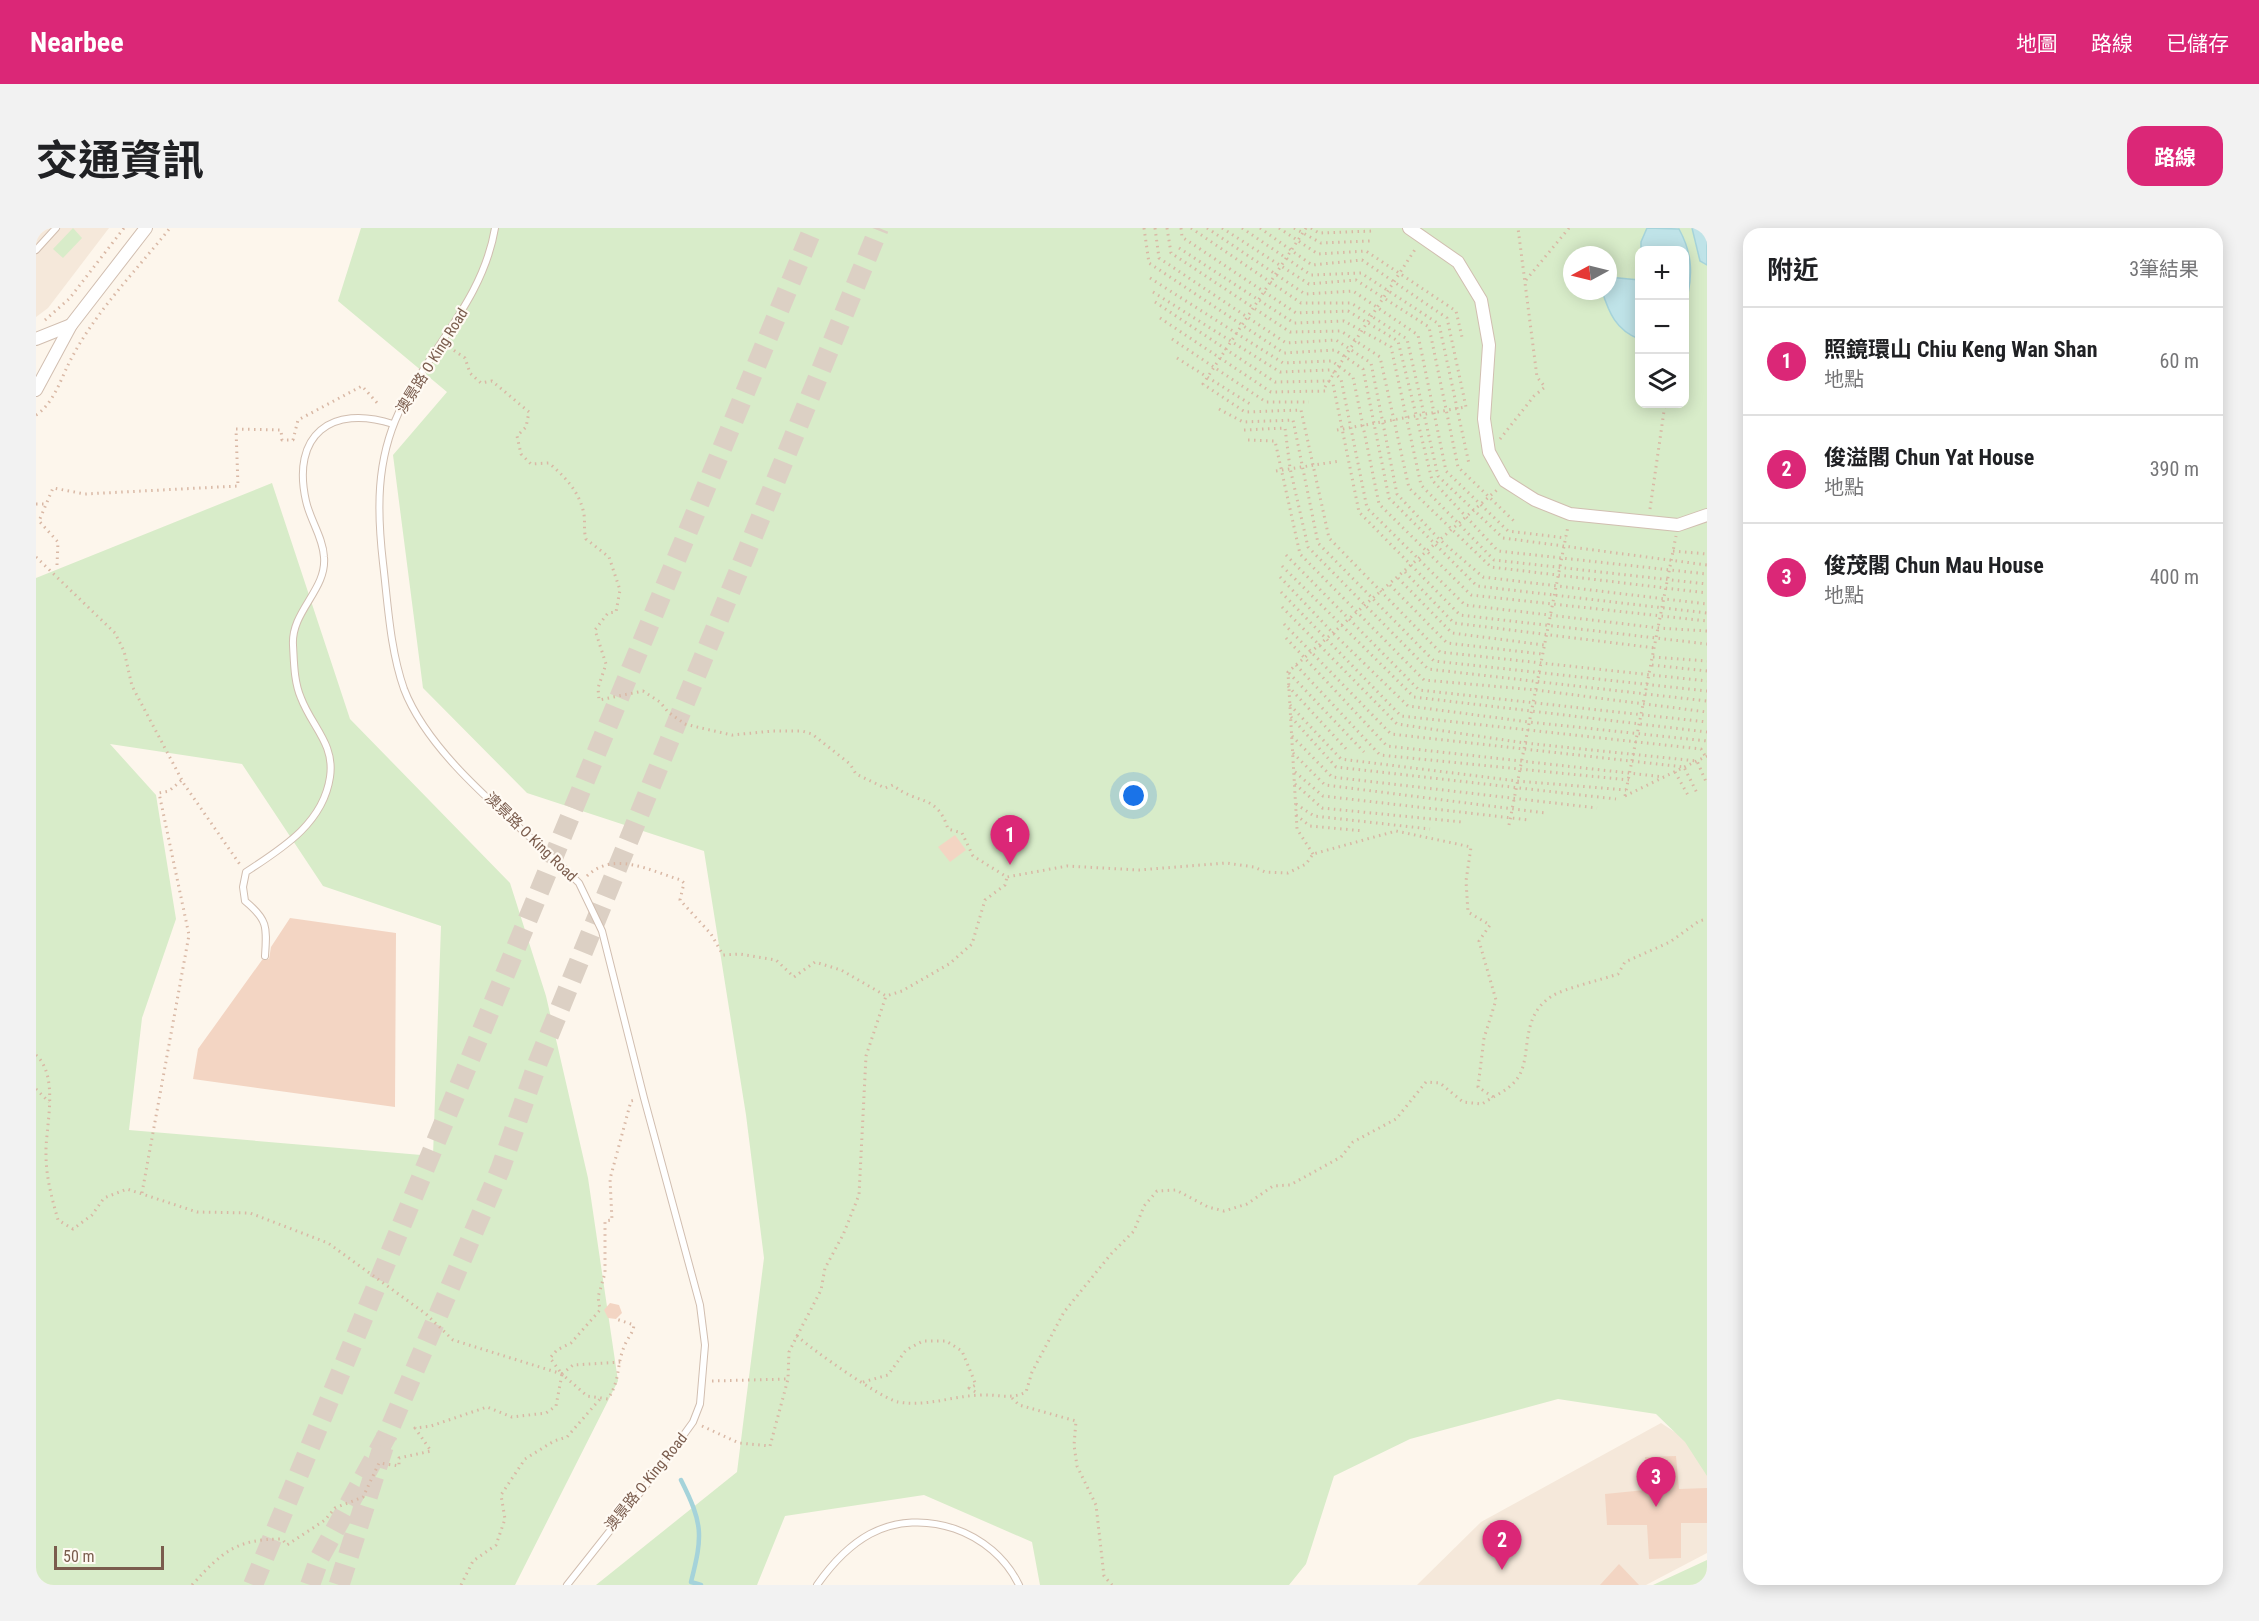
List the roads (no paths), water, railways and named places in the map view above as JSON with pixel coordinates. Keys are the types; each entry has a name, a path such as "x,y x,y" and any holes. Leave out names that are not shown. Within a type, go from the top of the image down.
{"street":[{"path":"37,388 70,325 146,228"},
{"path":"1409,228 1458,262 1480,300 1489,345 1484,419 1489,452 1505,481 1535,500 1570,514 1677,525 1707,515"},
{"path":"36,339 70,325"},
{"path":"36,367 37,388"}],"lane":[{"path":"36,250 56,228"},
{"name":"澳景路 O King Road","path":"495,228 479,282 412,388 393,424 380,475 379,522 392,640 405,690 420,720 446,756 579,883 602,931 700,1305 705,1345 704,1381 700,1404 693,1422 567,1585"},
{"path":"265,956 267,929 262,915 245,901 243,887 246,872 296,837 321,804 330,777 327,745 299,692 293,645 296,621 320,579 324,562 322,544 304,493 305,449 312,437 322,428 343,420 374,418 393,424"},
{"path":"817,1585 836,1561 858,1541 882,1529 918,1523 939,1524 970,1534 997,1554 1019,1585"}],"water":[{"path":"1647,228 1679,229 1686,246 1641,246"},
{"path":"1692,228 1707,228 1707,265 1700,261"},
{"path":"1617,278 1635,280 1635,337 1619,326 1605,300 1617,300"}],"waterway":[{"path":"681,1480 694,1508 699,1530 698,1552 691,1582 701,1585"}],"tunnel":[{"path":"253,1585 813,228"},
{"path":"310,1585 320,1557 387,1435 500,1170 538,1062 879,228"},
{"path":"339,1585 387,1435"}],"place":[{"name":"照鏡環山 Chiu Keng Wan Shan","path":"1010,865"},
{"name":"俊茂閣 Chun Mau House","path":"1656,1507"},
{"name":"俊溢閣 Chun Yat House","path":"1502,1570"}]}
